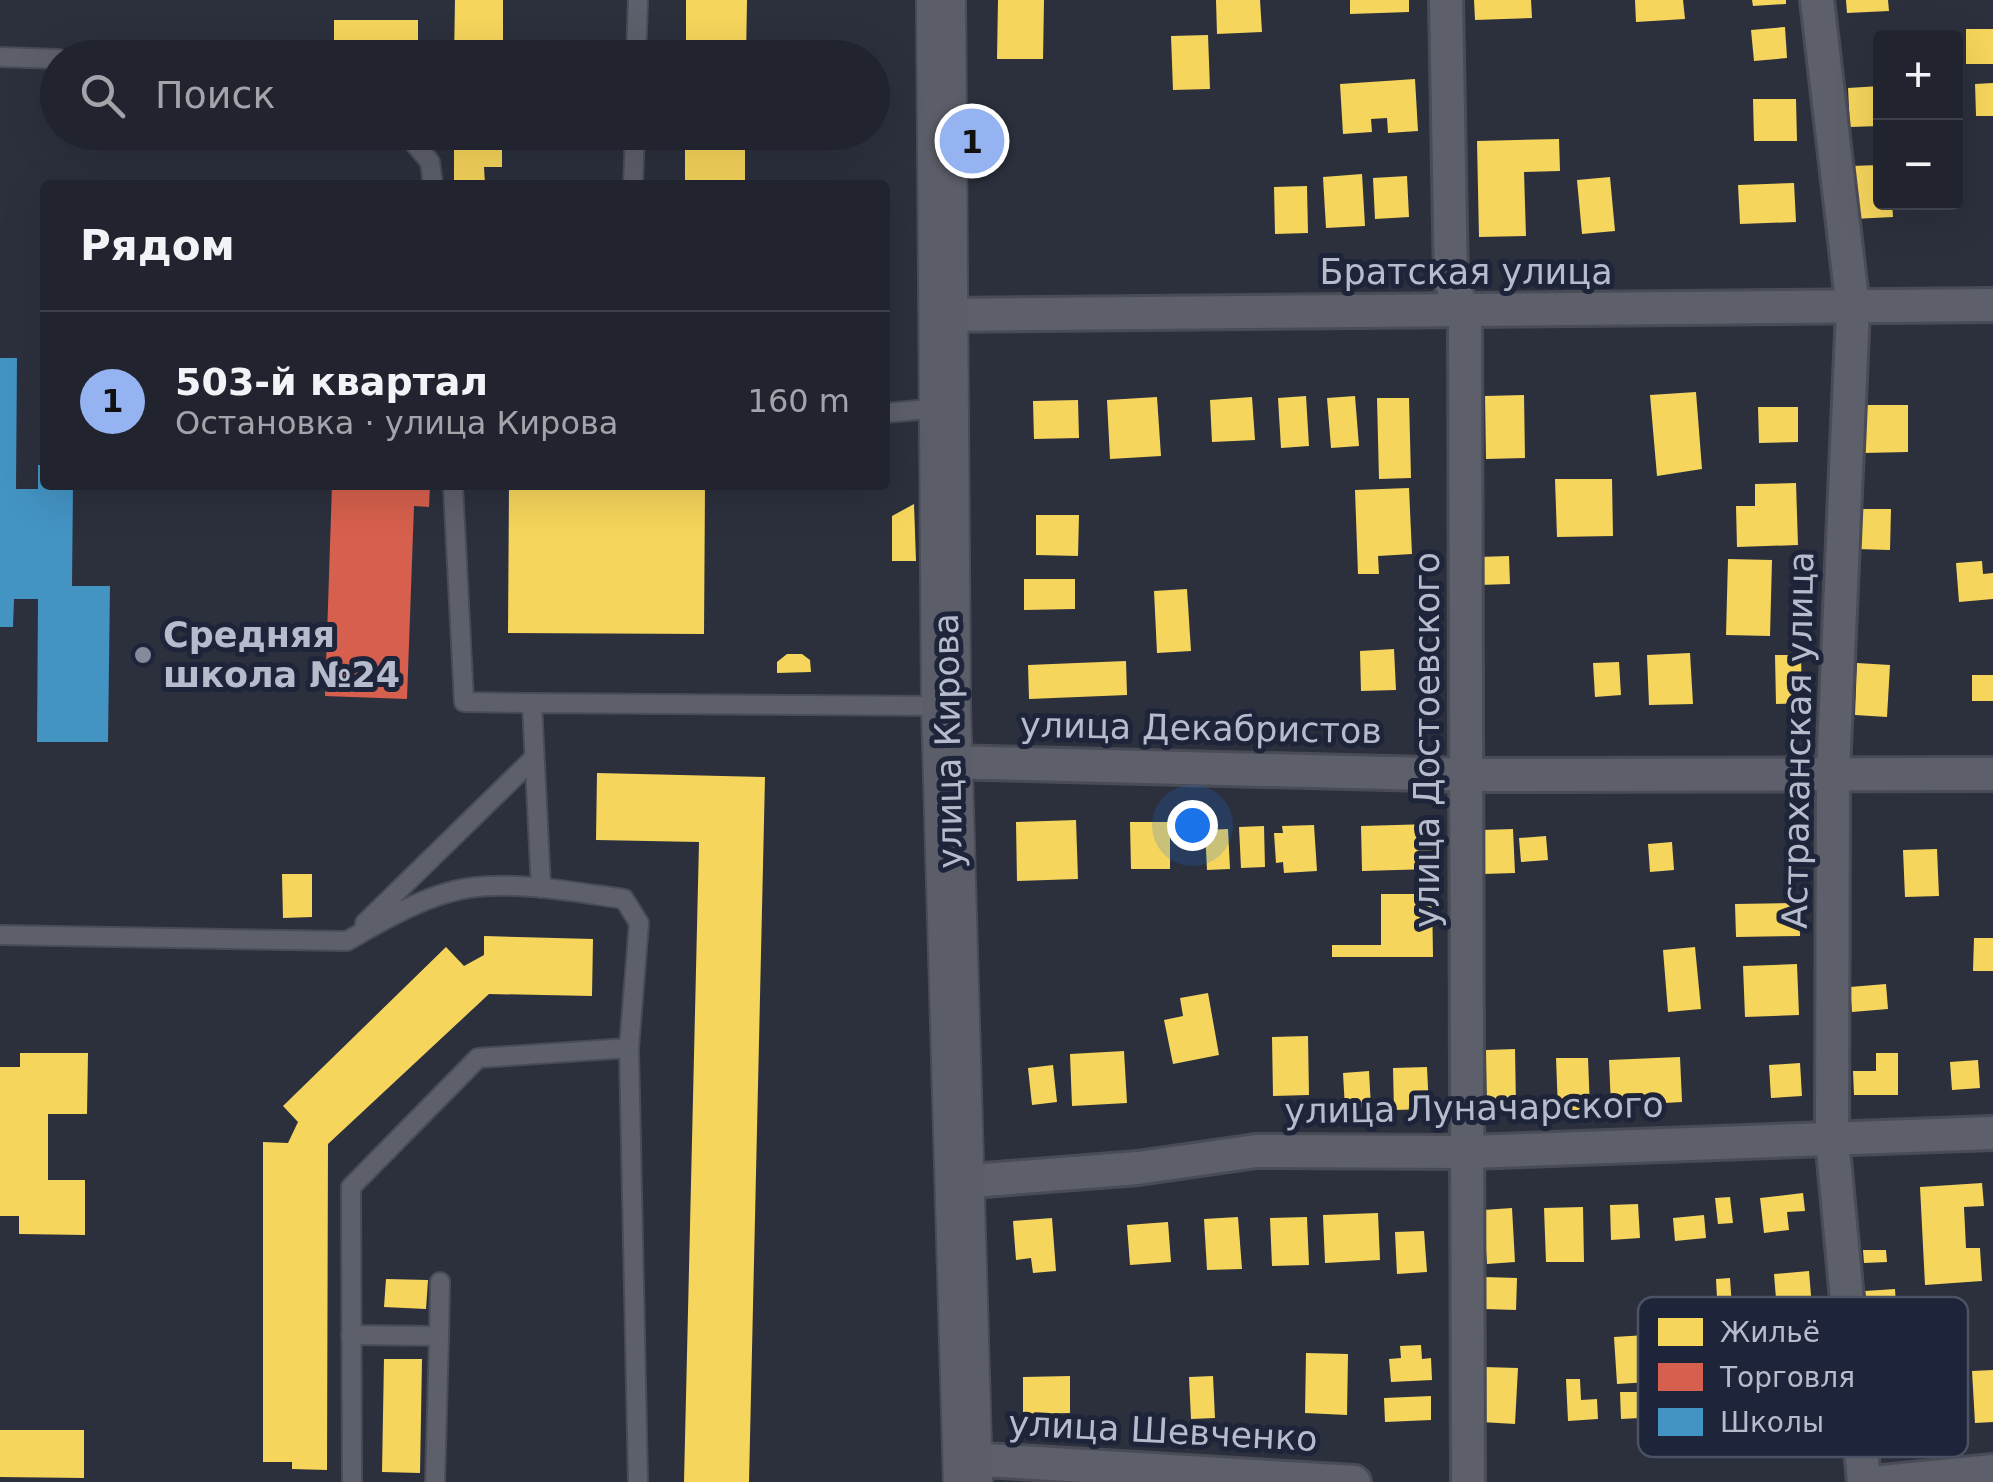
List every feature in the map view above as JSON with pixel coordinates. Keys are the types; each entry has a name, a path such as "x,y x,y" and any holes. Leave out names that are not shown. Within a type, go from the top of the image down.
{"main road":[{"name":"улица Кирова","path":"941,0 940,315 946,706 968,1471"}],"street":[{"name":"улица Достоевского","path":"1446,0 1451,283 1465,313 1468,1482"},
{"name":"Астраханская улица","path":"1817,0 1853,309 1832,772 1832,1138 1847,1297"},
{"name":"Братская улица","path":"940,315 1853,309 1993,304"},
{"name":"улица Декабристов","path":"948,762 1466,774 1993,774"},
{"name":"улица Луначарского","path":"958,1182 1138,1168 1256,1151 1470,1152 1993,1132"},
{"name":"Астраханская улица","path":"1862,1457 1864,1482"},
{"name":"улица Шевченко","path":"968,1471 1354,1482"},
{"path":"1883,1482 1993,1471"}],"lane":[{"path":"637,40 638,0"},
{"path":"0,57 40,58"},
{"path":"420,150 430,162 433,180"},
{"path":"634,150 634,180"},
{"path":"890,413 941,408"},
{"path":"454,490 464,702 946,706"},
{"path":"532,703 541,888"},
{"path":"346,941 532,760"},
{"path":"0,935 346,941 387,918 466,888 541,888 624,899 639,924 629,1048 638,1482"},
{"path":"352,1482 351,1187 478,1058 629,1048"},
{"path":"435,1482 440,1282"},
{"path":"351,1335 439,1336"}],"building: Жильё":[{"path":"455,0 503,0 503,40 454,40"},
{"path":"686,0 747,0 746,40 686,40"},
{"path":"998,0 1044,0 1043,59 997,59"},
{"path":"1216,0 1260,0 1262,32 1217,34"},
{"path":"1350,0 1409,0 1409,12 1350,14"},
{"path":"1474,0 1531,0 1532,18 1475,20"},
{"path":"1635,0 1683,0 1685,19 1636,22"},
{"path":"1752,0 1786,0 1786,4 1753,6"},
{"path":"1846,0 1888,0 1889,11 1847,13"},
{"path":"334,20 418,20 418,40 334,40"},
{"path":"1785,27 1787,58 1754,61 1751,30"},
{"path":"1966,29 1993,29 1993,64 1966,64"},
{"path":"1208,35 1210,89 1173,90 1171,36"},
{"path":"1415,79 1418,131 1388,133 1387,118 1371,119 1372,132 1343,134 1340,84"},
{"path":"1993,83 1993,116 1976,116 1975,84"},
{"path":"1873,86 1873,126 1850,127 1848,88"},
{"path":"1753,99 1796,99 1797,141 1754,141"},
{"path":"976,130 977,154 968,155 967,131"},
{"path":"1559,139 1560,171 1524,172 1526,236 1479,237 1477,141"},
{"path":"454,150 502,150 502,167 484,167 485,180 454,180"},
{"path":"685,150 745,150 745,180 685,180"},
{"path":"1873,165 1873,210 1893,210 1893,217 1853,219 1850,166"},
{"path":"1362,174 1365,226 1326,228 1323,177"},
{"path":"1407,176 1409,217 1375,219 1373,178"},
{"path":"1610,177 1615,231 1582,234 1577,180"},
{"path":"1794,183 1796,222 1740,224 1738,185"},
{"path":"1307,186 1308,233 1275,234 1274,187"},
{"path":"1696,392 1702,469 1657,476 1650,395"},
{"path":"1524,395 1525,458 1486,459 1485,396"},
{"path":"1306,396 1309,446 1281,448 1278,398"},
{"path":"1355,396 1359,446 1331,448 1327,398"},
{"path":"1157,397 1161,456 1110,459 1107,400"},
{"path":"1252,397 1255,440 1212,442 1210,400"},
{"path":"1377,398 1409,398 1411,478 1379,479"},
{"path":"1078,400 1079,438 1034,439 1033,401"},
{"path":"1862,405 1908,405 1908,452 1863,453"},
{"path":"1758,407 1798,407 1798,442 1759,443"},
{"path":"1555,479 1612,479 1613,536 1557,537"},
{"path":"1796,483 1798,545 1737,547 1736,506 1755,506 1755,484"},
{"path":"1409,488 1412,554 1378,556 1379,574 1358,574 1355,490"},
{"path":"509,490 705,490 704,634 508,633"},
{"path":"914,504 916,561 892,561 892,516"},
{"path":"1857,509 1891,509 1890,550 1856,549"},
{"path":"1036,515 1079,515 1078,556 1036,555"},
{"path":"1509,556 1510,584 1479,585 1478,557"},
{"path":"1728,559 1772,560 1770,636 1726,635"},
{"path":"1982,561 1983,574 1993,573 1993,599 1959,602 1956,563"},
{"path":"1024,579 1075,579 1075,609 1024,610"},
{"path":"1187,589 1191,651 1157,653 1154,591"},
{"path":"1394,649 1396,690 1361,691 1360,651"},
{"path":"1690,653 1693,704 1649,705 1647,655"},
{"path":"787,654 802,654 810,660 811,672 777,673 777,662"},
{"path":"1775,655 1801,655 1802,703 1776,704"},
{"path":"1126,661 1127,695 1029,699 1028,665"},
{"path":"1619,662 1621,695 1595,697 1593,663"},
{"path":"1857,663 1890,665 1887,717 1855,715"},
{"path":"1972,675 1993,675 1993,701 1972,701"},
{"path":"597,773 765,777 749,1482 684,1482 699,842 596,840"},
{"path":"1076,820 1078,879 1017,881 1016,822"},
{"path":"1130,822 1170,822 1170,869 1131,869"},
{"path":"1431,824 1432,869 1362,871 1361,826"},
{"path":"1314,825 1317,871 1284,873 1283,862 1276,863 1274,833 1283,833 1282,826"},
{"path":"1264,826 1265,867 1241,868 1239,827"},
{"path":"1228,829 1230,869 1207,870 1205,830"},
{"path":"1513,829 1515,873 1483,874 1481,830"},
{"path":"1546,836 1548,860 1521,862 1519,838"},
{"path":"1672,842 1674,870 1650,872 1648,844"},
{"path":"1937,849 1939,896 1905,897 1903,850"},
{"path":"282,874 312,874 312,917 283,918"},
{"path":"1381,894 1432,894 1433,957 1332,957 1332,945 1381,945"},
{"path":"1799,903 1800,936 1736,937 1735,904"},
{"path":"484,936 593,939 592,996 489,994 328,1144 327,1470 292,1469 292,1462 263,1462 263,1142 288,1143 298,1122 283,1106 446,947 464,966 484,955"},
{"path":"1974,938 1993,938 1993,971 1973,971"},
{"path":"1695,947 1701,1009 1668,1012 1663,950"},
{"path":"1797,964 1799,1015 1745,1017 1743,966"},
{"path":"1886,984 1888,1009 1852,1012 1850,987"},
{"path":"1208,993 1219,1055 1173,1064 1164,1020 1183,1016 1180,998"},
{"path":"1308,1036 1309,1095 1273,1096 1272,1037"},
{"path":"1515,1049 1516,1106 1487,1107 1486,1050"},
{"path":"1124,1051 1127,1103 1072,1106 1070,1054"},
{"path":"20,1053 88,1053 87,1114 48,1114 48,1180 85,1180 85,1235 19,1234 19,1216 0,1216 0,1067 20,1067"},
{"path":"1876,1053 1898,1053 1898,1095 1854,1095 1853,1071 1876,1071"},
{"path":"1680,1057 1682,1102 1611,1106 1609,1060"},
{"path":"1556,1058 1588,1058 1590,1110 1558,1110"},
{"path":"1978,1060 1980,1088 1952,1090 1950,1062"},
{"path":"1800,1063 1802,1096 1771,1098 1769,1065"},
{"path":"1053,1065 1057,1102 1032,1105 1028,1068"},
{"path":"1427,1067 1429,1109 1394,1110 1393,1068"},
{"path":"1369,1071 1371,1108 1345,1109 1343,1073"},
{"path":"1982,1183 1984,1206 1964,1207 1966,1248 1980,1248 1982,1281 1925,1285 1920,1187"},
{"path":"1803,1193 1805,1211 1787,1212 1789,1230 1764,1233 1760,1198"},
{"path":"1730,1197 1733,1223 1718,1224 1715,1198"},
{"path":"1638,1204 1640,1238 1611,1240 1610,1205"},
{"path":"1583,1207 1584,1262 1546,1262 1544,1208"},
{"path":"1512,1208 1515,1262 1487,1264 1483,1210"},
{"path":"1378,1213 1380,1260 1325,1263 1323,1215"},
{"path":"1704,1215 1706,1238 1675,1241 1673,1218"},
{"path":"1238,1217 1242,1269 1207,1270 1204,1219"},
{"path":"1307,1217 1309,1265 1272,1266 1270,1218"},
{"path":"1052,1218 1056,1271 1033,1273 1031,1258 1016,1260 1013,1221"},
{"path":"1168,1222 1171,1262 1130,1265 1127,1225"},
{"path":"1424,1231 1427,1272 1397,1274 1395,1232"},
{"path":"1863,1250 1886,1250 1887,1262 1864,1263"},
{"path":"1809,1271 1811,1297 1776,1297 1774,1274"},
{"path":"1484,1277 1517,1278 1516,1310 1484,1309"},
{"path":"1730,1278 1731,1297 1717,1297 1716,1279"},
{"path":"386,1279 428,1280 426,1309 384,1307"},
{"path":"1895,1289 1896,1297 1866,1297 1865,1291"},
{"path":"1638,1336 1638,1383 1617,1384 1614,1337"},
{"path":"1421,1345 1422,1359 1431,1358 1432,1380 1391,1382 1389,1359 1401,1358 1400,1346"},
{"path":"1306,1353 1348,1354 1347,1415 1305,1413"},
{"path":"384,1359 422,1359 420,1473 382,1472"},
{"path":"1484,1367 1518,1368 1515,1424 1481,1422"},
{"path":"1993,1370 1993,1422 1975,1423 1972,1371"},
{"path":"1070,1376 1070,1413 1023,1414 1023,1377"},
{"path":"1213,1376 1215,1418 1191,1419 1189,1377"},
{"path":"1566,1379 1580,1379 1581,1400 1597,1399 1598,1419 1568,1421"},
{"path":"1620,1392 1638,1392 1638,1418 1621,1419"},
{"path":"1431,1396 1431,1420 1385,1422 1384,1398"},
{"path":"0,1430 84,1430 84,1478 0,1477"}],"building: Торговля":[{"path":"332,490 430,490 429,507 414,506 407,699 325,696"}],"building: Школы":[{"path":"0,358 17,358 16,489 38,489 40,465 40,490 73,490 72,586 110,586 108,742 37,742 38,599 14,599 13,627 0,627"}],"place":[{"name":"503-й квартал","path":"972,141"},
{"name":"Средняя школа №24","path":"143,655"}]}
